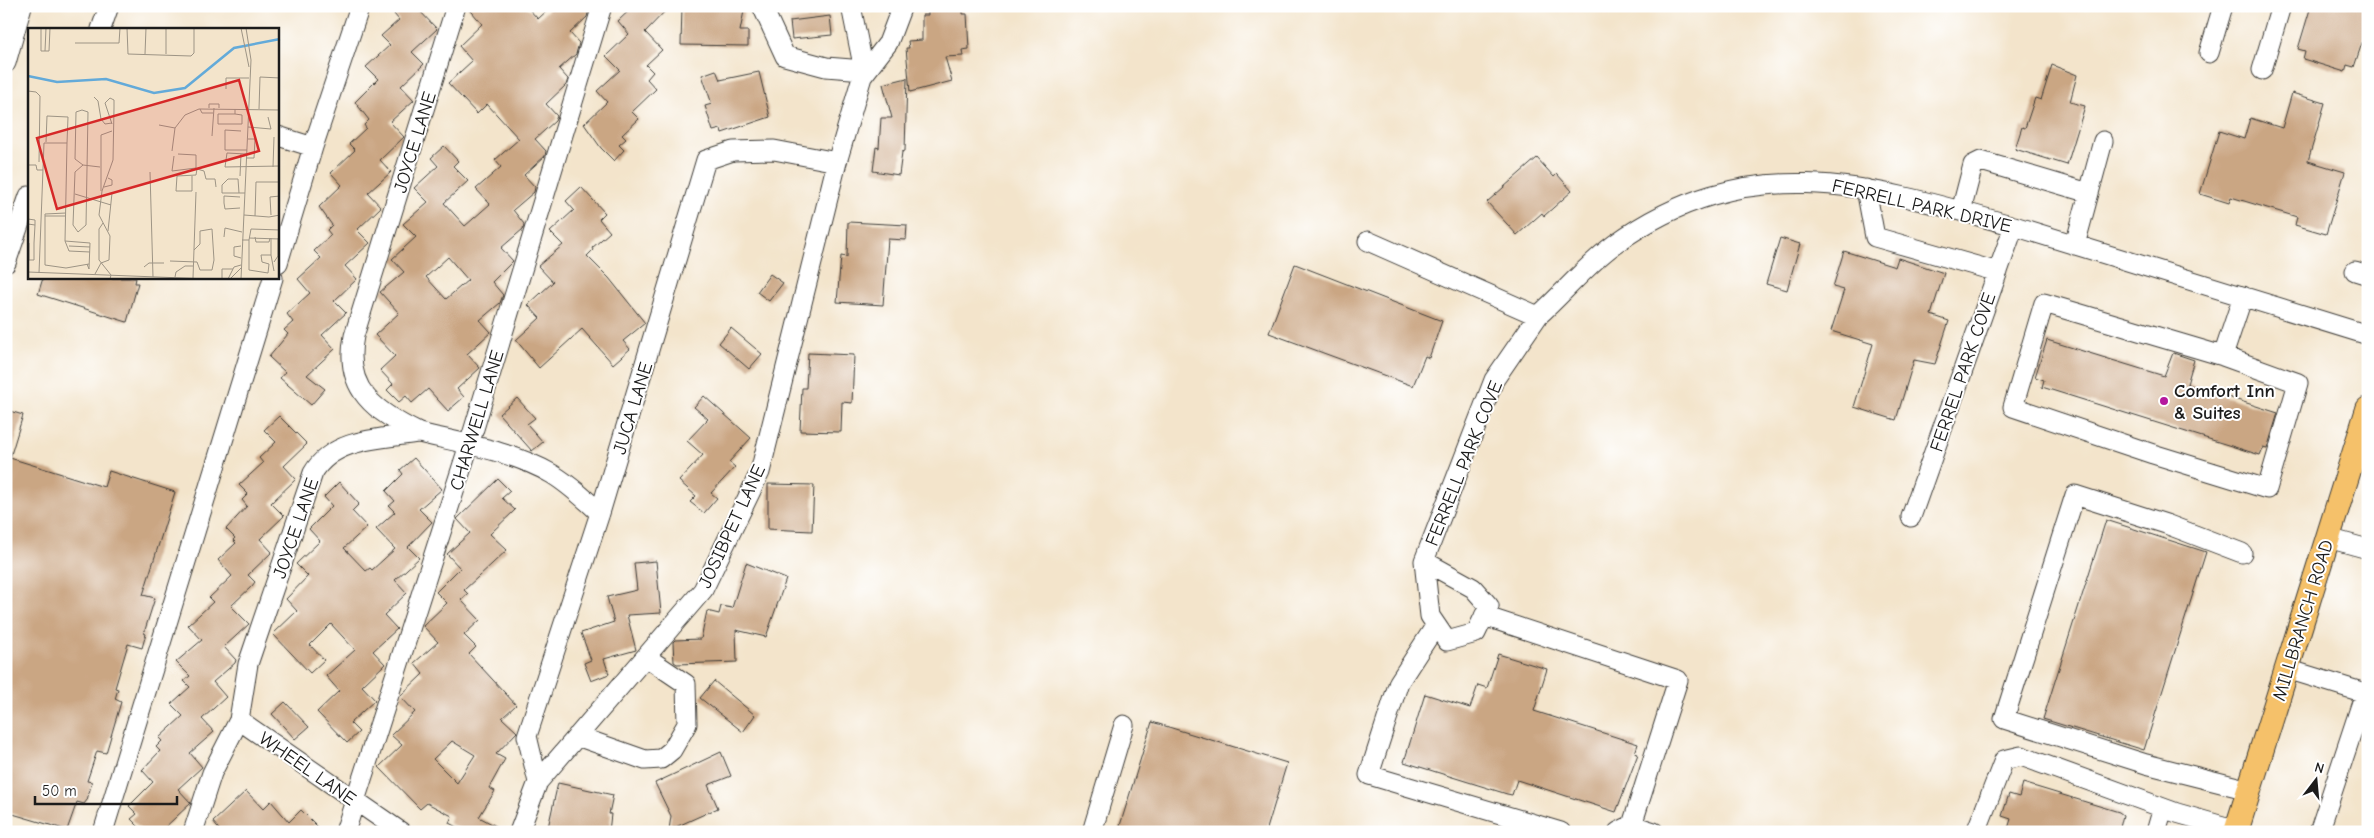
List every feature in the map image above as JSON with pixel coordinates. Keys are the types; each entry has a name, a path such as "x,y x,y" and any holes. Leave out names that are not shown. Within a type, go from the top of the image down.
{"main road":[{"name":"MILLBRANCH ROAD","path":"2236,831 2366,418"}],"street":[{"path":"6,63 22,6"},
{"path":"101,28 109,6"},
{"path":"279,260 313,147 360,6"},
{"name":"JOYCE LANE","path":"420,433 398,422 371,402 354,378 351,356 354,336 456,6"},
{"name":"CHARWELL LANE","path":"345,832 469,445 602,6"},
{"path":"762,6 785,56 862,74"},
{"path":"851,6 862,74"},
{"path":"862,74 888,42 902,6"},
{"path":"2209,53 2223,6"},
{"path":"2262,70 2281,6"},
{"name":"JOSIBPET LANE","path":"518,832 538,782 703,590 760,472 837,162 862,74"},
{"path":"279,136 313,147"},
{"path":"2075,245 2103,141"},
{"name":"JUCA LANE","path":"538,782 527,736 600,513 706,160 733,150 774,150 837,162"},
{"path":"1961,211 1973,165 1976,162 2089,193"},
{"name":"FERRELL PARK DRIVE","path":"1538,316 1575,278 1614,244 1633,231 1678,208 1725,191 1774,183 1829,183 1866,189 1961,211 2368,335"},
{"path":"1866,189 1875,237 1998,272"},
{"path":"6,264 28,199"},
{"name":"FERREL PARK COVE","path":"1911,518 2014,226"},
{"path":"1368,241 1538,316"},
{"path":"102,832 273,279"},
{"path":"2222,356 2243,296"},
{"path":"2044,303 2222,356 2298,383 2267,488 2153,454 2013,406 2044,303"},
{"name":"FERRELL PARK COVE","path":"1424,561 1494,380 1538,316"},
{"path":"420,433 513,458 551,473 577,492 600,513"},
{"name":"JOYCE LANE","path":"193,832 212,773 239,720 248,664 309,482 318,464 338,448 347,445 420,433"},
{"path":"2242,553 2166,524 2075,496 2004,719 2146,764 2249,790"},
{"path":"2328,538 2368,550"},
{"path":"1424,561 1474,588 1489,606 1476,633 1448,641 1436,625 1430,616 1424,561"},
{"path":"1484,616 1678,680 1640,830"},
{"path":"1436,625 1399,682 1369,774 1561,832"},
{"path":"578,736 645,760 660,759 672,750 687,724 686,684 646,657"},
{"path":"2287,669 2366,694 2319,832"},
{"name":"WHEEL LANE","path":"239,720 401,832"},
{"path":"1092,832 1124,724"},
{"path":"1976,832 2004,760 2021,756 2163,808 2236,831"},
{"path":"2156,832 2163,808"}],"building":[{"path":"402,6 415,6 437,29 412,52 424,64 401,86 414,100 390,122 404,137 380,160 391,172 368,193 381,207 357,230 370,243 345,266 357,279 334,301 346,313 322,335 335,349 307,375 325,389 311,405 280,378 285,372 269,357 288,334 284,330 293,322 287,314 310,293 298,279 321,258 314,251 331,235 327,230 332,225 319,207 342,185 331,173 355,150 349,144 366,128 364,125 369,120 355,102 378,79 366,67 390,45 381,36 399,20 394,14"},
{"path":"467,6 526,6 538,19 552,6 590,6 587,17 570,33 579,43 576,54 559,69 568,79 566,85 546,104 557,116 555,121 535,139 546,151 545,156 524,175 535,187 534,192 513,210 524,224 523,229 501,248 513,261 492,282 503,295 500,303 480,320 491,332 467,354 480,368 457,389 464,397 448,411 428,389 412,403 406,396 399,402 387,390 393,384 380,370 395,356 375,335 399,313 380,292 404,272 392,259 416,237 403,224 428,202 414,188 438,166 431,158 444,146 458,161 453,166 468,181 444,203 465,226 490,204 476,189 501,167 495,160 519,139 487,104 477,114 448,83 472,61 459,46 482,24","holes":["448,257 468,280 446,299 426,277"]},
{"path":"634,6 670,6 645,32 662,50 646,65 653,72 647,79 656,89 632,112 639,119 622,135 626,139 619,145 624,150 614,161 601,148 584,124 607,102 597,91 620,70 606,56 629,34 618,21"},
{"path":"682,6 745,6 740,31 748,31 748,46 681,45"},
{"path":"2311,6 2368,6 2368,25 2354,67 2347,65 2345,72 2303,59 2305,51 2298,49"},
{"path":"963,7 963,14 967,14 969,49 962,50 963,56 945,57 952,81 910,92 906,48 909,48 908,41 922,40 922,15 928,15 928,8"},
{"path":"830,16 832,35 792,39 790,21"},
{"path":"2052,65 2077,75 2070,102 2085,106 2067,165 2015,149 2022,127 2025,128 2035,98 2041,100"},
{"path":"716,70 720,80 759,72 770,117 722,133 721,129 713,131 705,106 712,104 702,75"},
{"path":"907,78 905,151 902,152 899,175 873,171 876,147 879,148 881,118 892,118 883,84"},
{"path":"2292,93 2325,103 2308,161 2345,172 2326,234 2295,225 2297,217 2231,197 2229,203 2200,194 2219,131 2244,139 2250,118 2282,128"},
{"path":"1537,158 1554,177 1557,174 1572,191 1544,216 1542,213 1517,235 1487,202"},
{"path":"581,187 605,213 599,219 610,232 592,248 593,250 587,256 609,278 645,323 623,341 630,349 613,364 582,329 539,368 516,340 540,318 528,305 553,282 538,266 563,245 550,232 574,210 566,201"},
{"path":"848,222 907,225 906,240 888,239 883,305 837,302 841,256 847,257"},
{"path":"1780,238 1800,244 1787,290 1766,284"},
{"path":"1844,251 1895,267 1898,258 1944,273 1931,315 1949,321 1935,364 1914,360 1896,420 1854,407 1873,344 1831,331 1844,290 1833,287"},
{"path":"1295,264 1442,321 1429,358 1425,356 1413,386 1269,333"},
{"path":"770,274 783,283 769,301 757,292"},
{"path":"43,279 136,279 135,283 138,283 127,322 38,294"},
{"path":"731,328 762,354 749,369 719,343"},
{"name":"Comfort Inn & Suites","path":"2047,340 2164,376 2173,353 2194,360 2187,384 2278,413 2267,449 2263,448 2260,455 2042,387 2044,380 2035,377"},
{"path":"808,353 854,355 852,403 842,402 841,432 800,431 802,388 806,388"},
{"path":"704,396 751,438 729,462 735,467 711,493 717,498 704,513 690,502 696,496 679,481 703,455 687,441 708,419 694,407"},
{"path":"517,398 535,418 527,424 543,442 532,451 499,414"},
{"path":"6,410 23,415 10,458 104,487 109,471 175,492 143,595 155,598 144,633 146,634 142,648 128,644 115,688 118,689 115,699 121,702 106,753 97,751 87,781 92,782 87,800 84,804 77,802 67,830 6,812"},
{"path":"279,416 307,444 284,466 296,479 271,503 284,516 260,539 272,552 248,575 255,582 231,606 249,624 224,647 236,660 213,682 226,697 202,719 214,732 190,753 202,767 178,789 191,803 160,832 144,832 131,819 137,814 129,806 153,782 142,770 160,751 156,747 162,741 159,738 183,716 171,704 190,687 184,681 190,676 176,662 202,640 188,625 213,602 209,598 232,576 218,560 236,543 233,540 235,538 226,529 247,506 242,500 248,494 239,485 263,463 259,458 276,442 264,430"},
{"path":"414,458 442,489 419,509 432,522 408,547 419,558 395,580 407,593 384,615 397,629 373,651 385,664 362,686 375,700 350,723 359,732 347,743 317,712 339,691 326,676 355,650 331,624 310,645 324,660 310,673 273,634 297,611 286,599 308,576 296,564 320,541 309,529 332,506 324,497 339,482 359,504 352,511 367,527 344,548 366,571 370,568 372,570 395,549 376,529 395,512 389,506 395,501 386,491 403,474 400,470"},
{"path":"498,479 510,491 502,498 515,510 490,534 507,550 464,590 468,594 461,600 480,620 464,635 476,647 469,654 516,705 502,718 517,732 496,754 505,759 489,788 495,791 479,817 507,832 466,832 449,823 452,816 427,803 420,809 379,767 402,745 391,735 415,712 400,696 423,674 414,663 438,642 423,626 447,603 436,592 460,568 447,554 470,533 457,519","holes":["452,741 475,755 457,783 433,759"]},
{"path":"768,484 814,485 812,531 768,529"},
{"path":"2106,520 2206,552 2144,750 2043,719"},
{"path":"656,561 661,613 627,615 636,650 604,659 609,674 591,681 584,663 591,660 581,633 614,622 607,597 637,590 634,563"},
{"path":"746,563 786,579 766,637 736,630 737,662 677,664 674,662 673,642 675,640 701,639 707,611 719,614 721,606 732,608"},
{"path":"1498,654 1547,669 1534,711 1638,744 1635,753 1638,754 1616,812 1517,780 1512,795 1404,762 1425,694 1470,708 1478,685 1487,688"},
{"path":"714,681 755,715 743,732 700,698"},
{"path":"285,702 309,727 295,739 272,714"},
{"path":"1152,722 1287,763 1266,832 1118,832"},
{"path":"721,752 731,776 708,785 718,808 669,830 671,816 655,783"},
{"path":"558,783 613,795 609,814 611,814 609,832 547,832"},
{"path":"2023,783 2119,812 2123,815 2119,832 2007,832 2011,819 2002,816 2009,794 2019,797"},
{"path":"246,791 263,809 271,801 289,822 301,810 323,832 221,832 213,822"}],"place":[{"name":"Comfort Inn & Suites","path":"2164,401"}]}
